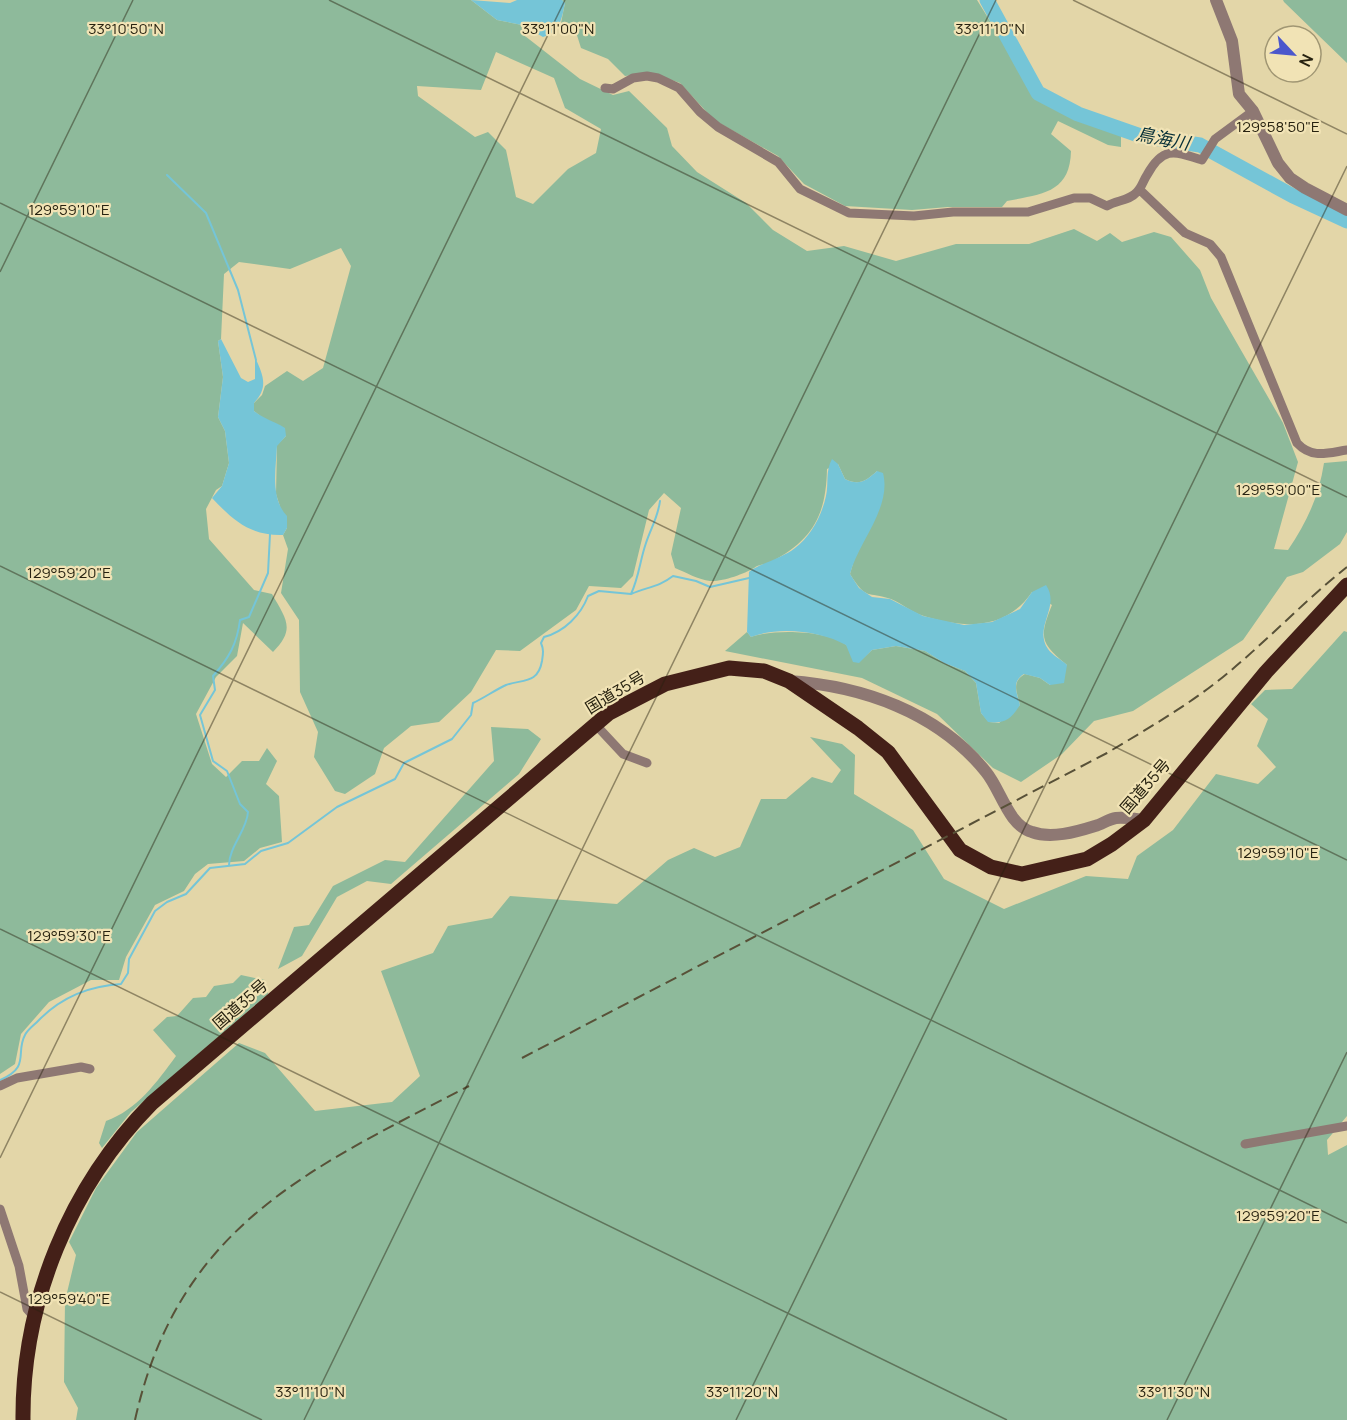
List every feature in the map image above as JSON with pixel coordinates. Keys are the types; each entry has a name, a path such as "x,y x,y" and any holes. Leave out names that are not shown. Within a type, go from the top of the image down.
{"highway":[{"name":"国道35号","path":"23,1420 26,1368 35,1318 49,1267 72,1212 89,1180 132,1124 161,1095 609,713 655,688 697,675 729,668 764,671 789,681 858,728 888,752 960,850 992,867 1022,874 1087,859 1144,820 1266,672 1347,585"}],"street":[{"path":"1216,0 1232,41 1239,94 1254,111 1268,146 1290,178 1347,210"},
{"path":"605,88 613,89 633,78 647,76 658,78 679,88 700,112 718,127 778,162 800,189 849,213 914,216 953,212 1028,212 1074,198 1090,198 1107,206 1125,200 1140,189 1154,163 1166,153 1178,153 1202,160 1215,139 1254,111"},
{"path":"1140,189 1185,233 1210,244 1221,257 1297,443 1313,455 1347,450"},
{"path":"789,681 822,683 870,694 915,714 945,734 986,771 1016,820 1031,832 1047,835 1066,833 1115,818 1144,820"},
{"path":"595,724 623,754 647,763"},
{"path":"0,1086 17,1078 81,1067 90,1069"},
{"path":"1245,1144 1347,1126"},
{"path":"0,1209 19,1266 27,1309 35,1318"}],"green space":[{"path":"0,0 471,0 497,20 522,25 525,36 580,79 613,95 629,91 667,128 672,146 697,172 746,203 773,230 807,251 844,246 896,261 956,244 1029,244 1074,229 1097,241 1110,233 1122,242 1154,232 1171,237 1200,270 1211,298 1283,423 1298,462 1274,549 1288,550 1301,529 1315,498 1324,463 1347,461 1347,532 1340,544 1303,572 1287,577 1243,640 1133,711 1094,721 1062,754 1021,782 993,768 937,714 862,678 725,651 747,632 751,637 760,634 798,632 836,639 851,650 859,662 872,650 896,646 925,651 944,663 965,671 976,683 981,713 989,722 999,723 1020,705 1016,684 1021,677 1025,674 1040,678 1050,685 1067,665 1051,651 1044,639 1045,625 1052,605 1032,592 1010,614 997,620 969,624 924,616 891,599 864,592 850,574 854,560 878,511 877,471 866,480 854,482 845,479 838,464 827,469 824,500 820,513 807,535 797,545 769,563 739,575 715,581 697,578 675,568 671,554 681,508 664,493 649,510 633,576 621,588 589,586 576,610 520,651 496,650 471,692 439,722 411,726 384,748 375,774 345,794 335,791 314,757 318,732 300,692 299,620 281,593 288,549 283,535 287,528 276,494 277,445 286,436 254,411 254,403 262,395 265,386 287,371 303,381 323,368 351,266 341,248 290,269 239,262 224,274 221,339 218,341 223,377 218,417 225,431 229,463 222,486 216,490 206,509 209,539 254,590 272,594 285,617 286,630 285,637 273,652 243,623 237,656 216,677 196,714 212,764 226,777 242,761 259,761 267,748 277,761 266,784 279,796 282,842 260,848 244,861 208,864 195,874 184,891 155,905 126,957 119,980 91,980 49,1002 21,1034 15,1064 0,1074","holes":["496,52 554,78 565,108 601,129 596,153 568,169 533,204 516,197 506,150 488,132 475,137 418,96 417,86 481,90"]},
{"path":"562,0 977,0 1038,99 1121,135 1121,147 1108,145 1058,121 1051,134 1071,151 1069,165 1066,176 1060,183 1042,193 1007,201 1002,207 912,210 845,206 804,184 778,156 714,120 680,83 652,73 625,76 608,59 581,48 575,29 561,23 565,3"},
{"path":"1283,0 1347,0 1347,63 1323,40 1323,24 1307,24"},
{"path":"1344,631 1347,632 1347,1116 1327,1140 1328,1155 1347,1145 1347,1420 76,1420 78,1408 64,1382 65,1301 76,1255 69,1242 96,1188 137,1132 239,1043 265,1053 315,1111 392,1102 420,1076 381,971 433,953 448,926 492,918 510,896 617,904 668,860 694,848 715,857 740,847 761,799 786,799 812,777 832,783 841,770 810,737 842,744 855,755 854,794 913,830 944,879 1004,909 1086,876 1128,879 1137,856 1173,830 1216,774 1258,784 1276,767 1257,746 1268,719 1251,704 1265,690 1292,689"},
{"path":"491,727 528,729 541,739 519,774 391,884 367,881 337,897 302,956 278,969 294,927 309,925 333,886 385,860 405,862 494,761"},
{"path":"241,975 265,980 268,994 131,1112 102,1148 99,1143 106,1121 137,1102 154,1085 176,1056 153,1030 167,1017 177,1016 193,998 206,997 214,986 233,983"}],"water":[{"path":"471,0 510,3 517,0 562,0 565,3 557,28 543,37 522,25 497,20"},
{"path":"221,339 241,378 248,382 255,379 255,357 263,386 262,392 254,403 254,411 285,428 286,436 277,446 275,474 278,501 287,516 287,528 283,535 271,535 252,530 235,520 212,498 222,486 229,463 225,431 218,417 223,377 218,341"},
{"path":"832,459 838,464 845,479 850,481 862,481 877,471 883,473 883,499 879,512 850,574 859,588 872,597 890,599 923,616 964,625 992,622 1020,609 1032,592 1046,585 1051,601 1043,633 1044,641 1048,649 1067,665 1064,683 1050,685 1040,678 1024,674 1016,684 1020,705 1017,710 1003,721 988,722 981,713 976,683 965,671 944,663 925,651 896,646 872,650 859,663 853,662 846,645 812,633 786,631 751,637 747,632 749,572 790,552 811,531 824,503"}],"waterway":[{"name":"鳥海川","path":"987,0 1038,93 1078,114 1141,136 1200,145 1293,196 1347,221"},
{"path":"167,175 206,213 238,290 256,360"},
{"path":"0,1080 10,1075 19,1065 22,1042 26,1033 56,1005 86,990 121,984 128,973 129,959 155,911 167,902 186,894 210,868 245,864 261,851 288,843 337,807 395,779 404,763 452,739 471,715 473,703 506,685 529,679 537,674 542,661 541,643 544,637 571,622 581,610 588,596 599,591 631,594 660,501"},
{"path":"229,865 248,812 240,804 227,771 213,761 200,715 215,690 213,676 231,650 240,620 249,617 268,573 270,534"},
{"path":"631,594 658,585 673,576 710,587 749,578"}],"railway":[{"path":"522,1058 1107,753 1209,688 1347,567"},
{"path":"135,1420 155,1353 183,1298 217,1251 258,1211 304,1177 355,1146 469,1086"}]}
